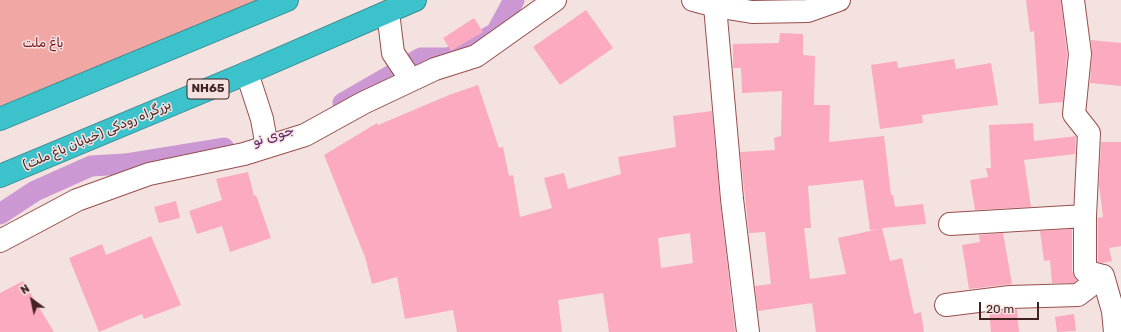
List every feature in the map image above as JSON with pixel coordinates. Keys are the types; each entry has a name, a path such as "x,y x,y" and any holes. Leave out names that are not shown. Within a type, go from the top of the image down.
{"highway":[{"path":"0,119 287,0"},
{"name":"بزرگراه رودکی (خیابان باغ ملت)","path":"0,176 247,74 415,0"}],"street":[{"path":"3,234 76,200 149,174 244,154 266,145 305,135 363,103 403,68 435,69 476,56 555,0"},
{"path":"748,332 732,198 705,3 752,12 808,11 839,0"},
{"path":"1073,0 1080,54 1074,114 1089,133 1085,216 1085,271 1103,276"},
{"path":"388,12 403,68"},
{"path":"247,74 262,119 266,145"},
{"path":"950,224 1085,216"},
{"path":"946,305 1010,297 1078,296 1103,276"},
{"path":"1103,276 1113,311 1115,332"}],"green space":[{"name":"باغ ملت","path":"0,0 262,0 0,106"}],"building":[{"path":"1026,0 1061,0 1067,54 1063,102 1039,104 1034,31 1030,32"},
{"path":"586,10 613,48 560,85 533,47"},
{"path":"474,18 483,32 451,51 443,38"},
{"path":"780,33 803,34 803,55 815,56 814,105 830,105 829,142 884,136 891,195 893,195 895,207 923,204 926,224 882,228 890,261 902,258 914,314 921,312 924,332 816,332 812,303 758,311 755,286 771,284 765,232 749,233 740,152 775,150 774,138 781,136 782,91 742,93 741,68 733,68 733,44 779,43","holes":["863,180 870,230 879,229 838,238 846,274 810,279 804,228 811,228 808,186"]},
{"path":"1091,40 1121,43 1121,86 1090,83 1092,55"},
{"path":"954,59 956,69 991,63 998,105 922,115 923,123 880,129 871,65 897,61 898,68"},
{"path":"478,85 499,148 503,147 509,176 513,175 520,217 552,208 544,178 564,173 568,189 621,174 618,157 676,147 673,116 712,111 720,200 735,332 609,332 603,293 558,300 562,332 457,332 453,310 405,319 397,277 372,284 365,257 324,155 377,123 378,125 449,95","holes":["690,233 693,263 661,268 658,238"]},
{"path":"1033,123 1034,141 1076,136 1075,154 1024,160 1031,207 975,210 970,180 988,177 986,168 991,168 989,125"},
{"path":"1101,142 1121,142 1121,246 1109,248 1112,261 1103,263 1098,262 1098,218 1103,217 1099,185"},
{"path":"248,172 254,196 256,195 271,238 230,252 222,226 197,234 189,211 222,200 216,179"},
{"path":"176,201 180,218 159,223 154,207"},
{"path":"1072,229 1072,271 1077,280 1074,283 1052,283 1050,260 1044,261 1040,231"},
{"path":"1003,233 1012,284 969,289 962,245 980,242 979,235"},
{"path":"151,236 181,305 144,319 142,314 99,332 69,258 102,244 106,255"},
{"path":"23,281 54,332 0,332 0,293"},
{"path":"1017,309 1019,332 991,332 989,312"},
{"path":"1074,314 1076,331 1057,332 1055,317"}],"waterway":[{"name":"جوی نو","path":"343,103 421,58 449,58 496,33 514,0"},
{"name":"جوی نو","path":"0,214 35,191 91,166 125,164 224,148"}]}
